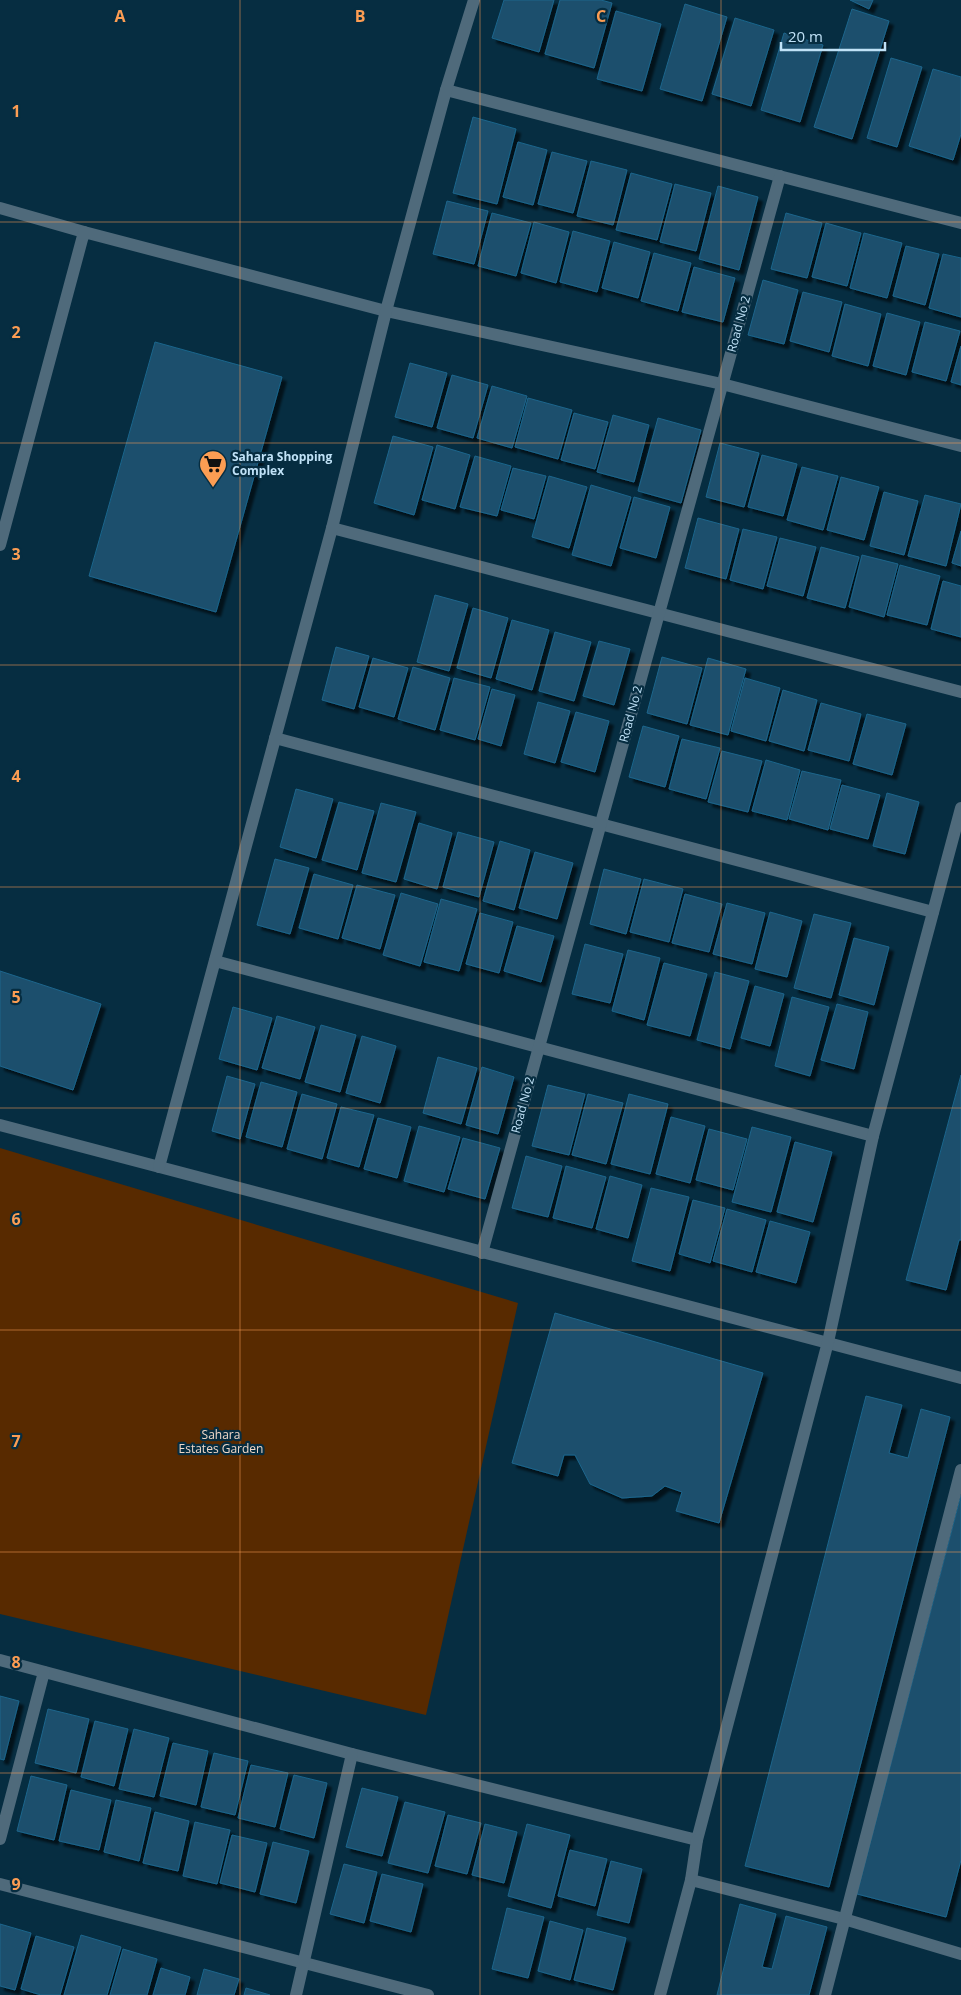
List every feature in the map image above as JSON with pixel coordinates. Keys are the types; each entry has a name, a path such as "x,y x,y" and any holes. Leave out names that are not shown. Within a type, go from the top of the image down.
{"street":[{"path":"159,1167 332,528 386,311 446,90 474,0"},
{"path":"446,90 961,223"},
{"name":"Road No 2","path":"482,1253 780,176"},
{"path":"0,208 84,232 386,311 722,384 961,446"},
{"path":"0,545 84,232"},
{"path":"332,528 961,692"},
{"path":"275,738 933,912"},
{"path":"660,1995 691,1880 697,1840 828,1342 874,1136 961,808"},
{"path":"215,961 874,1136"},
{"path":"0,1125 961,1378"},
{"path":"825,1995 961,1470"},
{"path":"0,1660 352,1754 697,1840"},
{"path":"0,1839 44,1672"},
{"path":"296,1995 352,1754"},
{"path":"691,1880 844,1919 961,1954"},
{"path":"0,1884 428,1995"}],"green space":[{"name":"Sahara Estates Garden","path":"0,1148 518,1303 426,1715 0,1614"}],"building":[{"path":"504,0 554,0 539,52 492,38"},
{"path":"560,0 601,0 612,3 594,68 545,54"},
{"path":"850,0 873,0 869,9"},
{"path":"685,4 727,17 702,101 660,89"},
{"path":"852,9 889,21 852,139 814,127"},
{"path":"616,11 661,24 642,91 597,79"},
{"path":"735,18 774,30 751,106 712,94"},
{"path":"784,33 823,45 800,122 761,110"},
{"path":"891,58 922,67 897,147 867,138"},
{"path":"933,69 961,77 961,134 953,160 909,146"},
{"path":"473,117 516,129 497,204 453,193"},
{"path":"518,142 547,150 533,205 503,197"},
{"path":"552,152 587,161 573,213 538,204"},
{"path":"591,161 627,170 613,225 577,216"},
{"path":"631,173 672,184 657,240 616,230"},
{"path":"675,184 711,193 696,251 660,242"},
{"path":"718,186 758,197 739,270 699,259"},
{"path":"447,201 488,211 474,264 433,254"},
{"path":"492,213 531,223 516,276 478,266"},
{"path":"786,213 822,223 807,278 771,269"},
{"path":"534,222 569,232 556,283 521,273"},
{"path":"826,223 861,233 847,286 812,277"},
{"path":"573,231 610,241 597,292 560,282"},
{"path":"864,233 902,243 887,298 850,288"},
{"path":"614,242 650,252 638,298 602,288"},
{"path":"906,246 939,254 925,305 893,296"},
{"path":"654,253 691,263 678,311 641,301"},
{"path":"943,254 961,258 961,317 929,308"},
{"path":"694,267 735,278 723,322 682,312"},
{"path":"763,280 798,290 784,344 748,335"},
{"path":"803,292 842,302 829,352 790,341"},
{"path":"845,304 881,314 868,366 832,356"},
{"path":"887,313 920,322 906,375 873,366"},
{"path":"925,322 960,331 946,381 912,372"},
{"path":"155,342 282,377 216,612 89,576"},
{"path":"961,346 961,385 951,382"},
{"path":"410,363 447,373 432,427 395,417"},
{"path":"452,375 488,385 473,438 437,428"},
{"path":"492,386 527,396 512,448 477,438"},
{"path":"528,398 572,410 558,459 515,447"},
{"path":"574,413 608,422 595,469 561,460"},
{"path":"613,415 649,425 634,482 597,472"},
{"path":"658,418 701,430 681,503 638,491"},
{"path":"393,436 433,447 414,515 374,503"},
{"path":"720,443 759,453 744,507 706,497"},
{"path":"437,445 470,455 455,509 422,500"},
{"path":"762,455 797,464 783,516 748,507"},
{"path":"475,456 511,466 497,516 460,507"},
{"path":"802,467 838,476 823,530 787,520"},
{"path":"513,468 546,476 534,519 501,510"},
{"path":"549,476 587,487 569,548 532,537"},
{"path":"841,477 879,487 864,540 827,530"},
{"path":"591,485 631,497 611,566 572,555"},
{"path":"884,492 918,501 904,555 870,546"},
{"path":"925,495 961,504 946,566 908,556"},
{"path":"634,497 670,507 656,558 620,548"},
{"path":"698,518 739,529 726,579 685,568"},
{"path":"743,529 777,537 763,589 730,580"},
{"path":"961,531 961,566 952,563"},
{"path":"780,538 816,547 803,596 767,586"},
{"path":"821,547 859,557 845,608 807,598"},
{"path":"862,555 898,564 884,617 849,607"},
{"path":"900,565 940,576 927,625 887,615"},
{"path":"943,581 961,586 961,637 931,629"},
{"path":"435,595 468,604 449,671 417,662"},
{"path":"473,608 508,618 491,678 457,668"},
{"path":"512,620 549,630 532,690 496,679"},
{"path":"555,632 591,642 574,701 539,691"},
{"path":"599,641 630,649 614,705 583,696"},
{"path":"336,647 369,656 354,709 322,700"},
{"path":"662,657 702,668 687,724 647,713"},
{"path":"373,658 408,668 394,717 359,707"},
{"path":"708,658 746,669 728,735 690,725"},
{"path":"413,667 450,678 435,730 398,719"},
{"path":"454,678 490,687 475,740 440,730"},
{"path":"745,678 780,688 766,741 731,731"},
{"path":"492,689 515,695 501,746 478,739"},
{"path":"783,690 817,700 804,751 769,741"},
{"path":"538,702 570,711 555,763 524,754"},
{"path":"821,703 861,714 849,761 808,750"},
{"path":"576,712 609,721 595,772 561,762"},
{"path":"867,714 906,724 892,775 853,764"},
{"path":"643,726 679,736 665,787 629,777"},
{"path":"682,739 720,748 706,799 669,789"},
{"path":"722,751 762,761 748,812 708,802"},
{"path":"766,760 800,770 787,820 752,811"},
{"path":"802,771 841,780 828,830 789,819"},
{"path":"842,785 880,795 868,839 830,829"},
{"path":"296,789 333,799 316,858 280,847"},
{"path":"887,793 919,802 905,854 873,846"},
{"path":"339,802 374,811 357,870 322,860"},
{"path":"381,803 416,812 396,882 362,873"},
{"path":"419,823 452,833 437,889 404,879"},
{"path":"458,832 494,842 479,897 443,887"},
{"path":"500,841 530,850 514,910 483,901"},
{"path":"535,852 573,863 557,919 519,908"},
{"path":"275,859 309,868 290,934 257,925"},
{"path":"604,869 641,879 626,934 590,924"},
{"path":"314,874 353,885 338,939 299,928"},
{"path":"644,879 683,889 669,942 630,932"},
{"path":"357,885 395,895 380,949 342,938"},
{"path":"401,893 438,904 420,966 383,955"},
{"path":"685,894 722,904 709,952 672,943"},
{"path":"441,899 477,909 459,971 424,962"},
{"path":"727,903 765,913 752,964 713,954"},
{"path":"770,912 802,921 787,977 755,969"},
{"path":"480,913 513,922 499,973 466,964"},
{"path":"814,914 851,923 831,998 794,988"},
{"path":"517,926 554,936 541,982 504,971"},
{"path":"854,938 889,947 874,1005 839,995"},
{"path":"585,944 623,954 610,1003 572,994"},
{"path":"628,950 660,958 644,1020 612,1011"},
{"path":"664,963 707,974 690,1036 647,1025"},
{"path":"0,971 101,1004 73,1090 0,1066"},
{"path":"715,972 749,981 730,1049 697,1040"},
{"path":"755,986 784,994 770,1046 741,1038"},
{"path":"792,997 829,1007 810,1076 775,1066"},
{"path":"837,1004 868,1012 854,1069 821,1060"},
{"path":"233,1007 272,1018 257,1070 219,1059"},
{"path":"277,1016 315,1027 300,1079 262,1068"},
{"path":"321,1025 356,1035 340,1092 305,1082"},
{"path":"362,1036 396,1046 380,1103 346,1093"},
{"path":"438,1057 477,1068 461,1124 423,1113"},
{"path":"482,1067 514,1077 498,1134 466,1125"},
{"path":"961,1075 961,1240 959,1240 946,1290 906,1280"},
{"path":"227,1076 255,1084 240,1139 212,1131"},
{"path":"261,1082 297,1092 282,1147 246,1137"},
{"path":"548,1085 585,1094 569,1155 532,1146"},
{"path":"302,1094 337,1104 322,1159 287,1149"},
{"path":"588,1094 623,1103 606,1164 572,1155"},
{"path":"629,1094 668,1104 650,1174 611,1164"},
{"path":"341,1107 374,1115 359,1167 327,1158"},
{"path":"671,1117 705,1126 690,1183 656,1174"},
{"path":"378,1118 411,1127 397,1178 364,1169"},
{"path":"419,1126 460,1137 444,1192 404,1181"},
{"path":"752,1127 791,1137 771,1212 732,1202"},
{"path":"709,1129 747,1139 733,1190 696,1180"},
{"path":"463,1138 500,1148 485,1199 448,1189"},
{"path":"795,1142 832,1152 813,1222 777,1212"},
{"path":"526,1156 562,1166 548,1217 512,1208"},
{"path":"566,1166 606,1177 592,1228 553,1218"},
{"path":"610,1176 642,1185 628,1238 596,1229"},
{"path":"651,1188 689,1197 670,1271 632,1261"},
{"path":"693,1200 725,1208 710,1263 679,1254"},
{"path":"727,1209 766,1220 752,1272 713,1261"},
{"path":"770,1221 810,1232 796,1283 756,1272"},
{"path":"555,1313 763,1373 719,1523 676,1511 682,1492 665,1486 652,1496 622,1498 590,1484 575,1455 564,1455 558,1476 512,1463"},
{"path":"866,1396 902,1405 889,1453 908,1458 921,1409 950,1417 829,1887 745,1866"},
{"path":"961,1495 961,1860 946,1917 857,1894"},
{"path":"0,1696 19,1701 4,1760 0,1759"},
{"path":"48,1709 89,1719 76,1773 35,1763"},
{"path":"95,1721 128,1729 114,1786 81,1777"},
{"path":"134,1729 169,1738 154,1797 119,1789"},
{"path":"173,1743 208,1751 196,1805 160,1796"},
{"path":"214,1753 248,1761 235,1815 201,1807"},
{"path":"251,1765 288,1773 275,1827 238,1818"},
{"path":"294,1775 327,1783 314,1838 280,1829"},
{"path":"31,1776 67,1785 54,1840 17,1831"},
{"path":"362,1788 398,1797 382,1856 346,1847"},
{"path":"71,1790 111,1800 99,1850 59,1841"},
{"path":"116,1800 151,1808 139,1861 104,1852"},
{"path":"405,1802 445,1812 428,1873 388,1863"},
{"path":"155,1812 189,1821 178,1871 143,1863"},
{"path":"448,1815 481,1823 467,1874 435,1866"},
{"path":"195,1822 230,1830 217,1884 183,1876"},
{"path":"485,1824 517,1832 504,1883 472,1875"},
{"path":"527,1824 570,1835 551,1908 508,1896"},
{"path":"232,1835 267,1843 255,1892 220,1883"},
{"path":"273,1842 309,1851 296,1903 260,1894"},
{"path":"570,1850 607,1859 595,1906 558,1896"},
{"path":"611,1861 642,1869 629,1923 597,1915"},
{"path":"344,1864 377,1872 364,1923 330,1914"},
{"path":"382,1874 423,1884 411,1932 370,1921"},
{"path":"740,1904 776,1914 762,1967 772,1969 786,1916 827,1927 809,1995 717,1995"},
{"path":"507,1908 544,1917 528,1978 492,1969"},
{"path":"550,1921 583,1930 570,1980 538,1971"},
{"path":"0,1924 31,1933 15,1990 0,1986"},
{"path":"587,1928 626,1938 613,1990 574,1980"},
{"path":"81,1935 121,1947 107,1995 64,1995"},
{"path":"36,1936 74,1947 60,1995 41,1995 21,1989"},
{"path":"123,1949 157,1959 147,1995 110,1995"},
{"path":"161,1968 190,1977 185,1995 153,1995"},
{"path":"204,1969 239,1979 234,1995 197,1995"},
{"path":"246,1988 270,1995 244,1995"}],"place":[{"name":"Sahara Shopping Complex","path":"213,488"}]}
